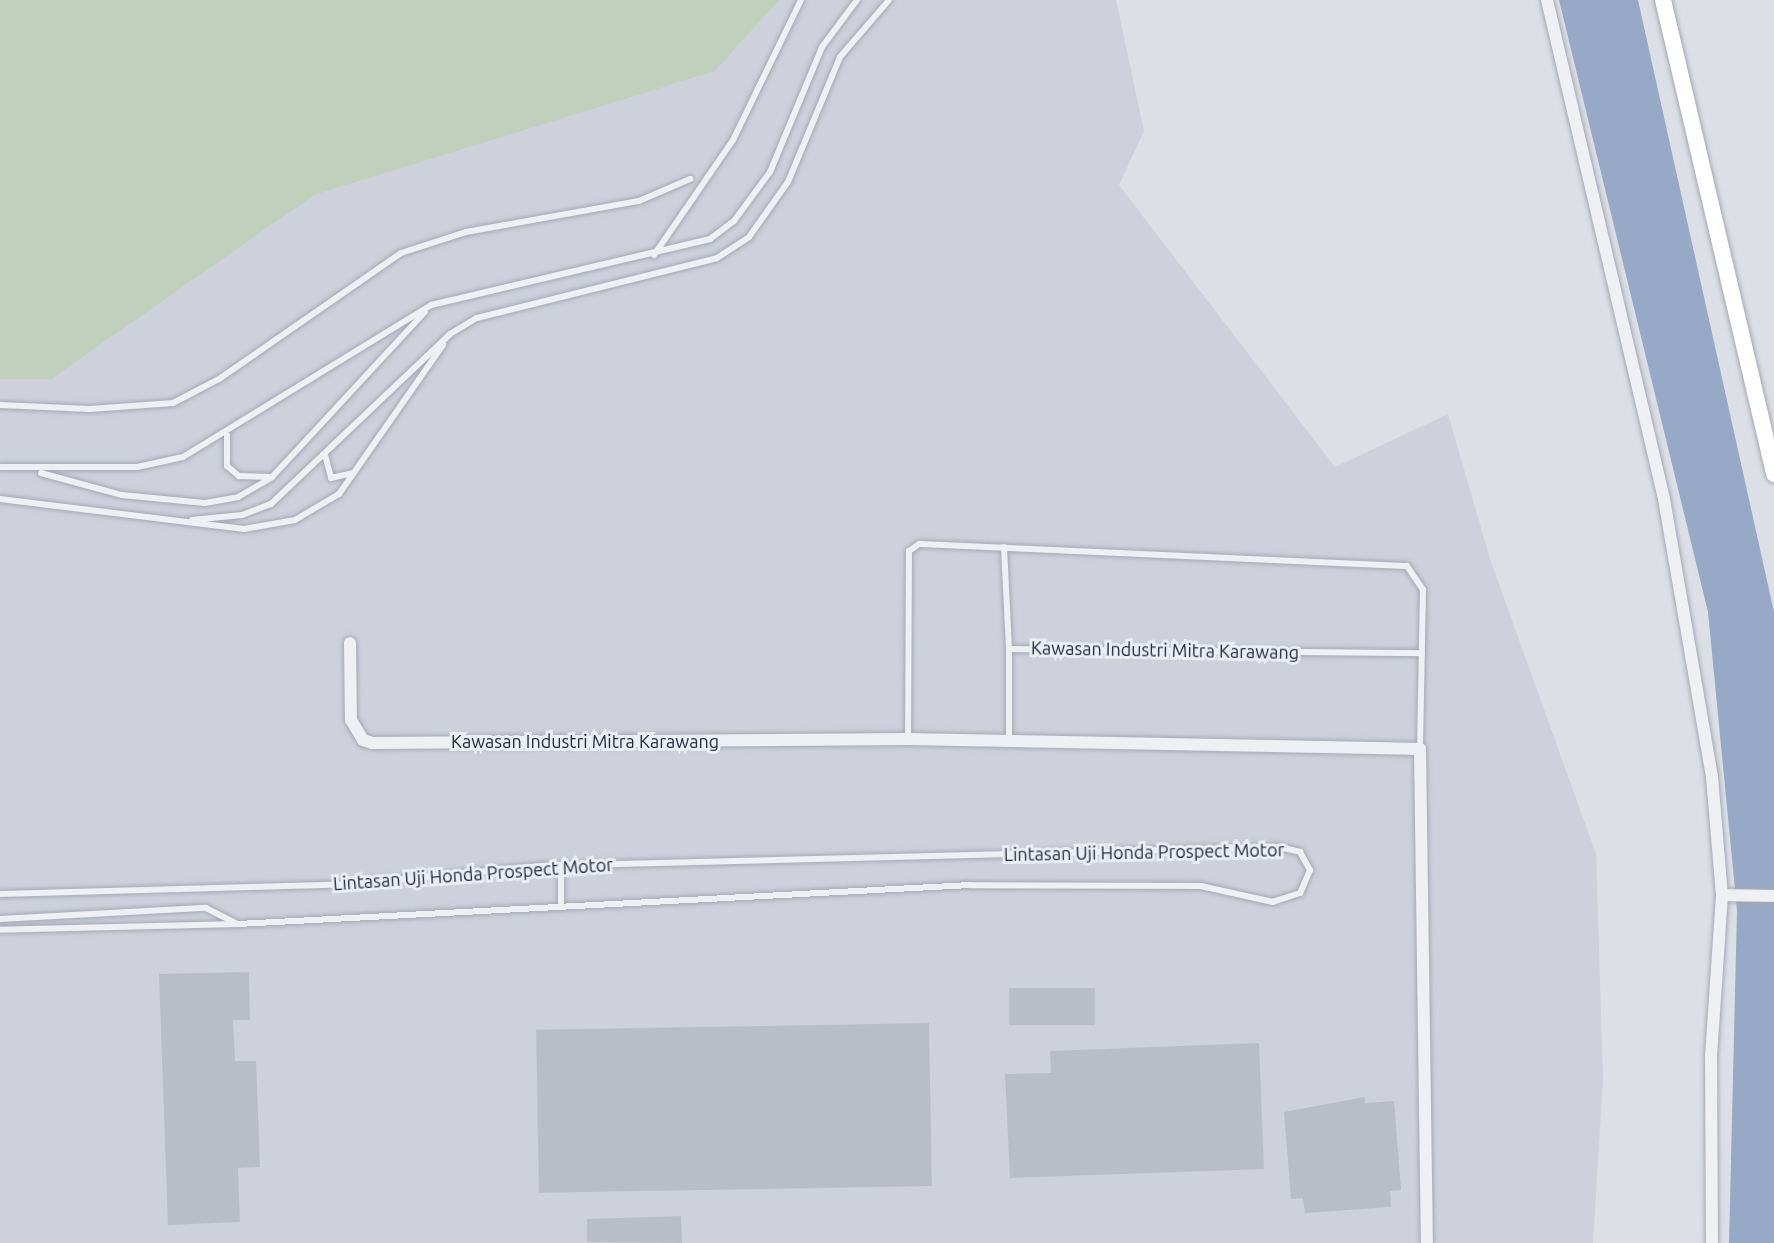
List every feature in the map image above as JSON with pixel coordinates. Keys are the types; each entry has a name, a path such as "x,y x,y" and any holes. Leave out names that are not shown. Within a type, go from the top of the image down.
{"street":[{"path":"1547,0 1672,539 1709,751 1727,895 1711,1057 1712,1243"},
{"path":"1663,0 1774,474"},
{"name":"Kawasan Industri Mitra Karawang","path":"350,643 351,720 363,740 372,743 908,739 1420,749"},
{"path":"1420,749 1427,1243"},
{"path":"1727,895 1774,896"}],"lane":[{"path":"654,255 733,140 801,0"},
{"path":"33,471 137,467 183,457 228,435 431,305 654,255 710,239 734,221 770,173 822,47 858,0"},
{"path":"192,520 242,515 271,504 450,334 505,307 717,258 770,211 840,57 890,0"},
{"path":"0,405 102,409 173,402 219,379 401,253 466,232 639,201 690,179"},
{"path":"0,467 33,471 121,495 205,503 238,497 272,477 431,305"},
{"path":"0,499 268,528 319,509 355,472 450,334"},
{"path":"228,435 227,466 239,476 272,477"},
{"path":"325,455 331,478 355,472"},
{"path":"908,739 909,551 919,544 1398,564 1418,574 1423,590 1420,749"},
{"name":"Kawasan Industri Mitra Karawang","path":"1004,547 1009,649 1422,653"},
{"path":"1009,649 1009,742"},
{"name":"Lintasan Uji Honda Prospect Motor","path":"0,894 350,884 561,865 1279,847 1300,852 1310,870 1300,893 1273,902 1201,886 970,885 561,903 238,924 0,930"},
{"path":"561,865 561,903"},
{"path":"0,919 206,908 238,924"}],"shaded area":[{"path":"0,0 1116,0 1144,131 1119,185 1335,467 1448,414 1490,559 1596,854 1603,1078 1593,1243 0,1243"}],"green space":[{"path":"0,0 779,0 715,71 314,195 51,379 0,379"}],"water":[{"path":"1559,0 1638,0 1774,612 1774,1243 1729,1243 1737,910 1708,612"}],"building":[{"path":"249,972 250,1020 233,1020 235,1061 256,1061 260,1167 238,1168 240,1222 168,1225 159,974"},
{"path":"1009,988 1095,988 1095,1025 1009,1025"},
{"path":"929,1023 932,1186 539,1193 536,1030"},
{"path":"1259,1043 1264,1169 1010,1178 1005,1074 1051,1073 1050,1051"},
{"path":"1365,1097 1365,1103 1394,1101 1401,1190 1390,1191 1391,1207 1305,1213 1303,1198 1291,1199 1284,1112"},
{"path":"681,1216 682,1243 587,1242 587,1219"}]}
